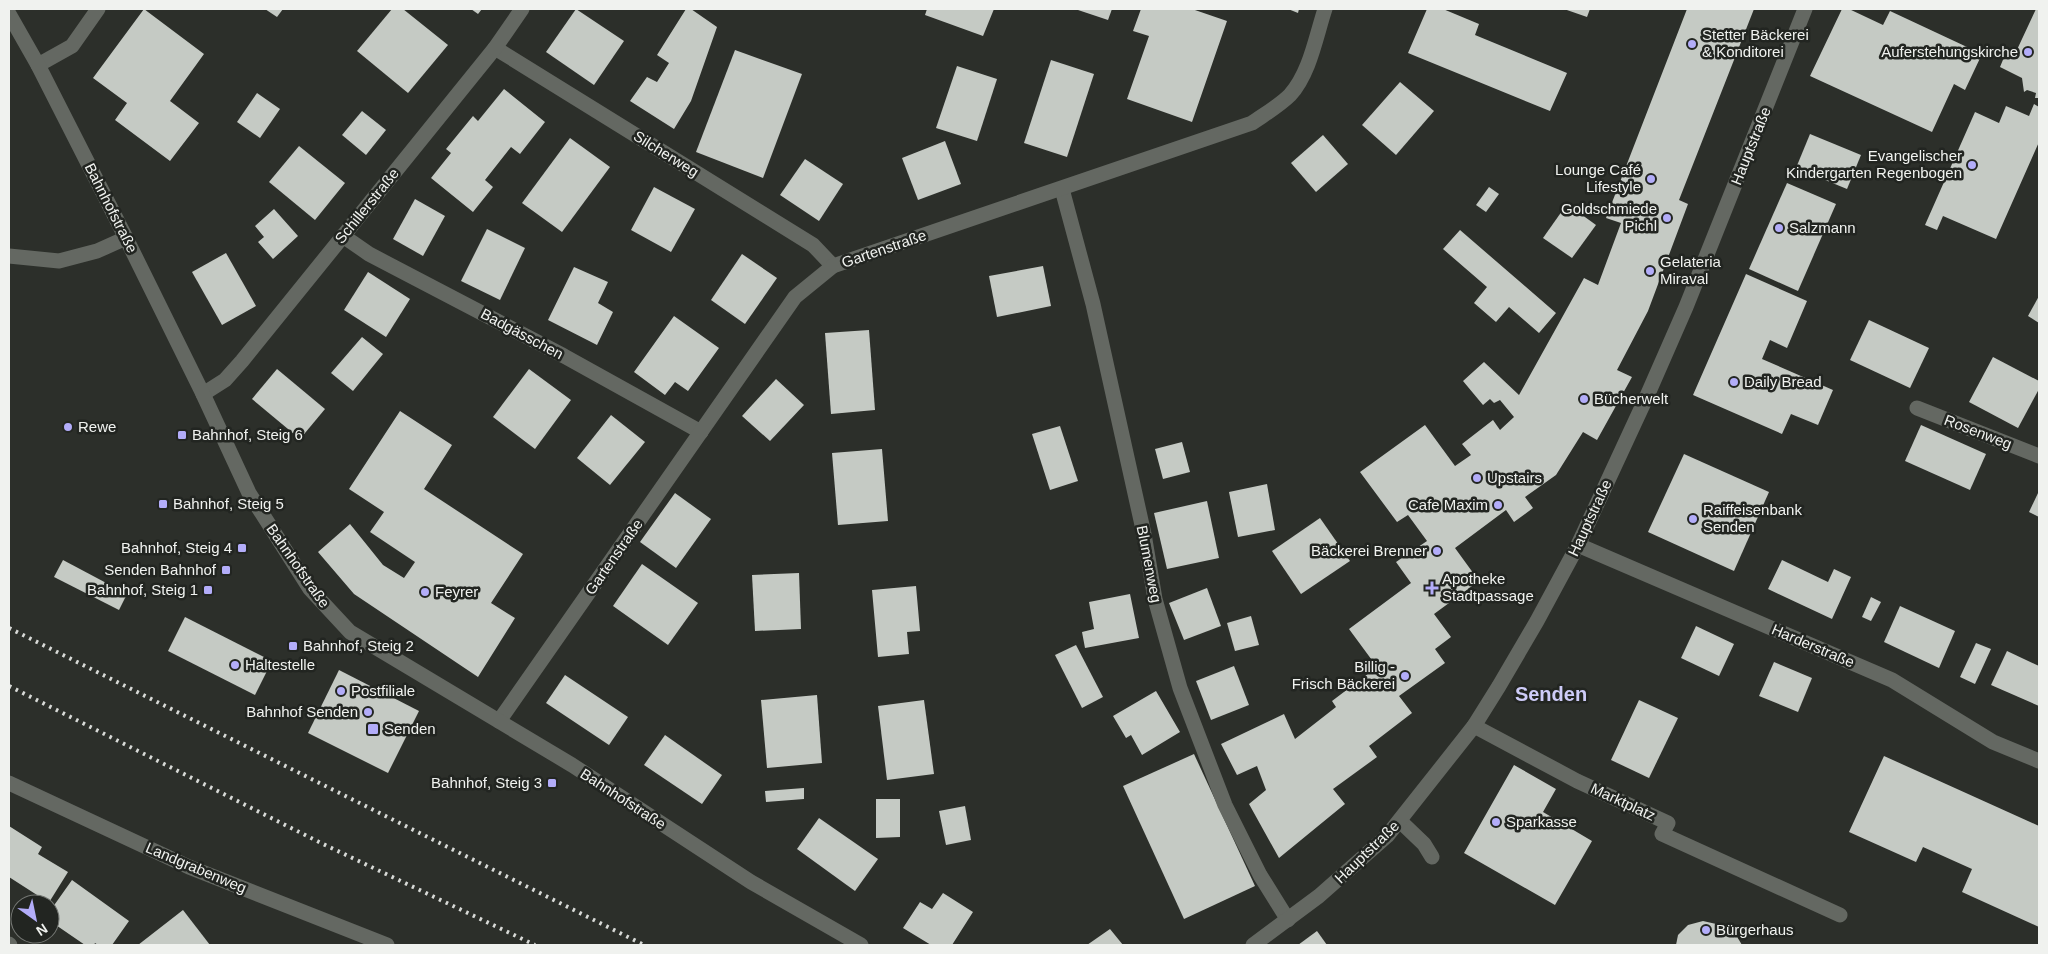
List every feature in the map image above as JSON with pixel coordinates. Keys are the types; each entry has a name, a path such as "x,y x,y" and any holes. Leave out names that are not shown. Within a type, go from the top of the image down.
{"street":[{"path":"38,64 72,46 98,9"},
{"name":"Schillerstraße","path":"203,394 225,380 242,361 495,48 522,9"},
{"name":"Gartenstraße","path":"500,722 795,297 832,266 1062,189 1252,122 1291,94 1304,74 1325,9"},
{"name":"Hauptstraße","path":"1253,945 1288,920 1355,866 1387,836 1474,726 1538,621 1578,545 1680,323 1805,9"},
{"name":"Bahnhofstraße","path":"9,14 38,64 126,238 203,394 249,493 305,582 334,616 350,632 572,765 751,882 861,945"},
{"name":"Silcherweg","path":"495,48 813,245 832,266"},
{"name":"Blumenweg","path":"1062,189 1093,304 1144,534 1155,599 1180,688 1225,805 1260,874 1288,920"},
{"name":"Badgässchen","path":"343,236 369,254 564,356 701,432"},
{"path":"9,256 59,261 97,251 126,238"},
{"name":"Rosenweg","path":"1917,408 2039,456"},
{"name":"Harderstraße","path":"1578,545 1892,680 1993,742 2039,761"},
{"name":"Marktplatz","path":"1474,726 1577,781 1668,823 1662,834 1840,915"},
{"name":"Landgrabenweg","path":"9,783 189,867 386,945"},
{"path":"1400,821 1424,844 1432,856"}],"building":[{"path":"144,9 204,54 170,101 199,123 170,161 115,120 127,103 93,78"},
{"path":"265,9 283,9 277,17"},
{"path":"392,9 403,9 448,45 408,93 357,51"},
{"path":"471,9 482,9 478,14"},
{"path":"576,9 624,41 594,85 546,52"},
{"path":"686,9 691,9 717,27 691,101 674,129 630,101 647,77 657,82 669,63 657,55"},
{"path":"927,9 994,9 983,36 925,15"},
{"path":"1075,9 1112,9 1108,20"},
{"path":"1141,9 1192,9 1227,21 1192,122 1127,99 1149,36 1133,31"},
{"path":"1288,9 1299,9 1298,13"},
{"path":"1427,9 1443,9 1479,24 1475,35 1567,73 1550,111 1408,53"},
{"path":"1564,9 1590,9 1587,17"},
{"path":"1687,9 1754,9 1679,200 1688,204 1648,311 1617,370 1632,377 1597,440 1583,432 1556,475 1525,497 1533,508 1514,522 1506,510 1455,548 1479,581 1434,614 1451,637 1435,649 1445,663 1399,696 1412,713 1369,746 1377,757 1333,789 1345,804 1279,858 1249,804 1266,790 1257,766 1237,775 1221,744 1284,714 1295,739 1336,707 1332,701 1377,667 1349,629 1411,583 1396,562 1427,541 1408,515 1397,522 1360,472 1425,425 1455,466 1471,455 1462,444 1493,420 1500,430 1514,417 1500,400 1494,403 1490,399 1483,405 1463,381 1484,362 1519,395 1584,278 1598,285 1621,223 1606,218"},
{"path":"1842,9 1849,9 1883,25 1890,11 1982,54 1965,90 1954,84 1932,132 1810,76"},
{"name":"Auferstehungskirche","path":"2036,9 2039,9 2039,98 2035,98 2036,93 2027,90 2024,92 2022,78 2000,67 2007,50 2015,54"},
{"path":"735,50 802,74 763,178 696,152"},
{"path":"1051,60 1094,74 1067,157 1024,143"},
{"path":"957,66 997,79 977,141 936,128"},
{"path":"1400,82 1434,111 1396,155 1362,125"},
{"path":"504,89 545,122 520,154 511,147 485,180 493,187 473,212 431,178 451,153 446,149 473,116 478,121"},
{"path":"257,93 280,109 260,138 237,122"},
{"path":"2034,104 2039,107 2039,142 1996,239 1943,216 1937,230 1925,225 1975,112 1999,123 2006,106 2029,116"},
{"path":"362,111 386,130 366,155 342,135"},
{"path":"1810,134 1861,155 1847,189 1796,168"},
{"path":"1323,135 1348,164 1316,192 1291,163"},
{"path":"570,138 610,167 562,232 522,203"},
{"path":"945,141 961,184 918,200 902,158"},
{"path":"299,146 345,183 315,220 269,182"},
{"path":"805,159 843,184 819,221 780,195"},
{"path":"1787,183 1836,204 1798,291 1749,269"},
{"path":"654,187 695,209 671,252 631,230"},
{"path":"1489,187 1499,194 1486,212 1476,205"},
{"path":"415,199 445,216 423,256 393,239"},
{"path":"1567,204 1596,225 1572,258 1543,238"},
{"path":"274,209 298,236 273,259 258,242 264,237 255,226"},
{"path":"487,229 525,248 500,300 461,281"},
{"path":"1460,230 1556,313 1539,333 1509,307 1496,322 1474,303 1487,287 1443,249"},
{"path":"226,253 256,306 222,325 192,272"},
{"path":"742,254 777,278 745,324 711,300"},
{"path":"1043,266 1051,306 997,317 989,276"},
{"path":"574,267 608,282 598,303 613,312 597,345 548,320"},
{"path":"368,272 410,299 386,337 344,310"},
{"path":"1746,274 1807,301 1787,348 1770,340 1762,359 1833,390 1818,425 1791,414 1782,434 1693,395"},
{"path":"2039,296 2039,323 2028,316"},
{"path":"674,316 719,348 688,391 675,382 665,395 634,372"},
{"path":"1869,320 1929,348 1910,388 1850,360"},
{"path":"869,330 875,410 831,414 825,333"},
{"path":"362,337 383,354 353,391 331,373"},
{"path":"1993,357 2039,381 2039,389 2018,428 1969,402"},
{"path":"277,369 325,409 300,439 252,399"},
{"path":"529,369 571,400 535,449 493,417"},
{"path":"776,379 804,405 770,441 742,416"},
{"path":"400,411 452,445 424,489 523,554 491,603 515,618 478,677 354,594 318,552 350,524 383,565 404,578 415,562 370,532 384,512 349,489"},
{"path":"611,415 645,442 610,485 577,458"},
{"path":"1921,425 1986,454 1970,490 1905,461"},
{"path":"1060,426 1078,481 1050,490 1032,434"},
{"path":"1182,442 1190,472 1163,479 1155,449"},
{"path":"882,449 888,521 838,525 832,453"},
{"path":"1684,454 1769,492 1734,571 1648,532"},
{"path":"1267,484 1275,530 1238,537 1229,492"},
{"path":"2039,491 2039,517 2029,512"},
{"path":"675,493 711,519 676,568 640,542"},
{"path":"1207,501 1219,558 1167,569 1154,513"},
{"path":"1320,518 1350,561 1301,594 1272,551"},
{"path":"63,560 127,594 119,610 54,577"},
{"path":"1782,560 1828,582 1834,569 1851,577 1832,619 1768,589"},
{"path":"642,564 698,603 668,645 613,606"},
{"path":"799,573 801,629 755,631 752,575"},
{"path":"916,586 920,631 907,632 909,654 878,657 872,590"},
{"path":"1207,588 1221,626 1184,640 1169,603"},
{"path":"1130,594 1139,638 1085,648 1082,632 1094,629 1089,602"},
{"path":"1871,597 1881,602 1871,621 1862,617"},
{"path":"1900,606 1955,631 1939,668 1884,642"},
{"path":"1251,616 1259,645 1235,651 1227,623"},
{"path":"185,617 272,661 255,695 168,651"},
{"path":"1696,626 1734,644 1719,676 1681,658"},
{"path":"1976,643 1991,649 1975,684 1960,677"},
{"path":"1076,645 1103,697 1082,708 1055,655"},
{"path":"2007,651 2039,666 2039,706 1991,685"},
{"path":"1774,662 1812,678 1798,712 1759,696"},
{"path":"1234,666 1249,705 1211,720 1196,681"},
{"name":"Bahnhof Senden","path":"339,670 419,711 388,773 308,733"},
{"path":"565,675 628,717 609,745 546,703"},
{"path":"1156,691 1180,732 1142,755 1131,735 1126,738 1113,716"},
{"path":"817,695 822,763 767,768 761,700"},
{"path":"924,700 934,774 887,780 878,706"},
{"path":"1639,700 1678,718 1649,778 1611,760"},
{"path":"665,735 722,775 702,804 644,765"},
{"path":"1194,754 1255,886 1184,919 1123,786"},
{"path":"1884,756 2039,826 2039,927 1962,892 1972,869 1923,847 1916,862 1849,832"},
{"path":"1514,765 1556,789 1543,812 1592,841 1555,905 1464,853"},
{"path":"804,788 804,799 766,802 765,791"},
{"path":"876,799 900,799 900,837 876,838"},
{"path":"965,806 971,840 946,845 939,811"},
{"path":"819,818 878,859 855,891 797,849"},
{"path":"9,826 42,847 38,854 68,872 54,894 35,894 9,877"},
{"path":"72,880 129,921 112,945 98,945 95,943 94,945 85,945 60,928 60,897"},
{"path":"943,893 973,912 952,945 931,945 903,928 920,902 932,909"},
{"path":"183,910 210,945 138,945"},
{"name":"Bürgerhaus","path":"1703,921 1725,926 1736,935 1742,945 1676,945 1678,935 1688,925"},
{"path":"1110,929 1123,945 1087,945"},
{"path":"1317,931 1327,945 1298,945"}],"railway":[{"path":"9,628 644,945"},
{"path":"9,686 321,843 535,945"}],"place":[{"name":"Stetter Bäckerei & Konditorei","path":"1692,44"},
{"name":"Auferstehungskirche","path":"2028,52"},
{"name":"Evangelischer Kindergarten Regenbogen","path":"1972,165"},
{"name":"Lounge Café Lifestyle","path":"1651,179"},
{"name":"Goldschmiede Pichl","path":"1667,218"},
{"name":"Salzmann","path":"1779,228"},
{"name":"Gelateria Miraval","path":"1650,271"},
{"name":"Daily Bread","path":"1734,382"},
{"name":"Bücherwelt","path":"1584,399"},
{"name":"Rewe","path":"68,427"},
{"name":"Bahnhof, Steig 6","path":"182,435"},
{"name":"Upstairs","path":"1477,478"},
{"name":"Bahnhof, Steig 5","path":"163,504"},
{"name":"Cafe Maxim","path":"1498,505"},
{"name":"Raiffeisenbank Senden","path":"1693,519"},
{"name":"Bahnhof, Steig 4","path":"242,548"},
{"name":"Bäckerei Brenner","path":"1437,551"},
{"name":"Senden Bahnhof","path":"226,570"},
{"name":"Apotheke Stadtpassage","path":"1432,588"},
{"name":"Bahnhof, Steig 1","path":"208,590"},
{"name":"Feyrer","path":"425,592"},
{"name":"Bahnhof, Steig 2","path":"293,646"},
{"name":"Haltestelle","path":"235,665"},
{"name":"Billig - Frisch Bäckerei","path":"1405,676"},
{"name":"Postfiliale","path":"341,691"},
{"name":"Bahnhof Senden","path":"368,712"},
{"name":"Senden","path":"373,729"},
{"name":"Bahnhof, Steig 3","path":"552,783"},
{"name":"Sparkasse","path":"1496,822"},
{"name":"Bürgerhaus","path":"1706,930"}],"district":[{"name":"Senden","path":"1551,694"}]}
